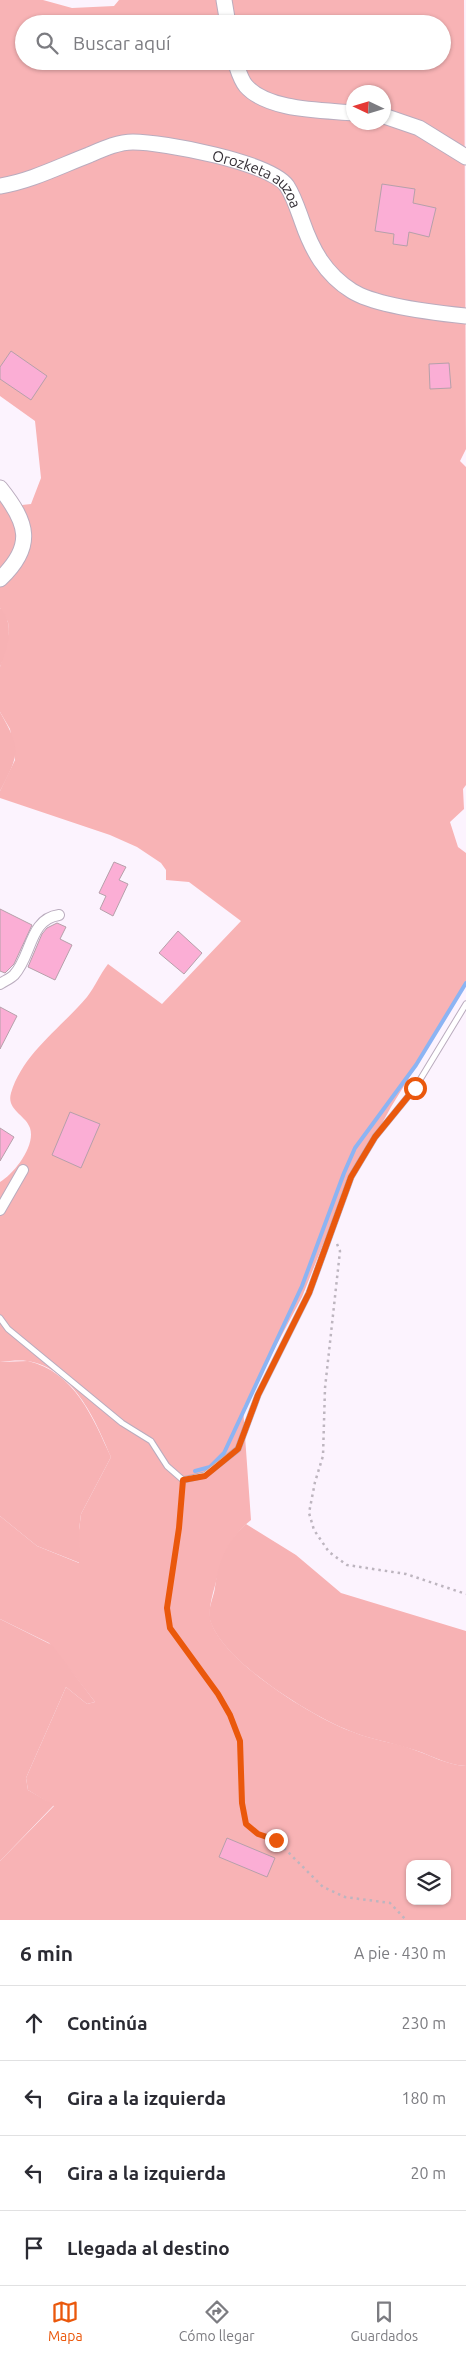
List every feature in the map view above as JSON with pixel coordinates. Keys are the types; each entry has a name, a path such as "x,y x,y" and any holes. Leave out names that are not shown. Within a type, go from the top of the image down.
{"street":[{"path":"224,0 226,15"},
{"path":"239,70 246,86 262,98 283,106 346,112"},
{"path":"391,118 419,128 466,157"},
{"name":"Orozketa auzoa","path":"0,186 20,182 111,146 132,142 162,146 254,165 276,176 287,186 316,256 328,271 352,291 382,302 466,316"},
{"path":"0,488 12,502 25,533 21,552 13,567 0,579"},
{"path":"0,984 14,975 37,927 49,916 59,914"},
{"path":"0,1210 23,1170"}],"lane":[{"path":"0,1318 8,1329 83,1392 122,1423 150,1441 167,1466 183,1480 205,1476 238,1449 258,1395 309,1293 351,1177 370,1145 415,1088 466,1004"}],"path":[{"path":"333,1230 340,1250 325,1388 323,1456 315,1482 309,1513 314,1530 329,1552 347,1565 406,1574 466,1594"},
{"path":"183,1480 179,1528 167,1608 170,1628 218,1694 230,1715 240,1741 242,1803 246,1824 258,1834 276,1840 323,1886 345,1897 390,1903 406,1920"}],"shaded area":[{"path":"0,0 43,0 72,8 114,6 119,0 464,0 466,449 460,461 466,467 466,785 463,789 464,809 450,822 458,847 466,853 466,985 391,1107 342,1197 302,1297 243,1408 251,1520 238,1532 225,1553 211,1600 210,1617 220,1638 234,1655 273,1687 316,1715 360,1735 419,1751 452,1764 466,1766 466,1920 0,1920 0,1861 54,1806 28,1790 26,1778 66,1687 87,1704 95,1702 49,1643 0,1619 0,1516 37,1546 79,1563 81,1514 111,1457 90,1412 70,1384 43,1366 27,1361 0,1362 0,1182 11,1173 22,1159 30,1143 31,1135 28,1123 11,1104 11,1093 24,1065 44,1041 87,997 108,964 162,1004 241,921 189,882 166,880 166,870 161,863 137,847 110,835 0,798 0,791 15,760 10,729 0,712 0,667 9,632 8,622 0,608 0,499 13,506 31,504 41,478 35,421 0,396"},
{"path":"0,608 8,621 9,637 0,667"},
{"path":"0,712 12,735 15,751 11,768 0,791"},
{"path":"28,1361 58,1375 70,1386 89,1412 111,1457 81,1514 79,1530 80,1563 37,1546 0,1516 0,1362"},
{"path":"246,1524 296,1555 341,1593 466,1631 466,1766 364,1736 333,1724 270,1685 231,1653 218,1636 210,1620 209,1612 224,1552 233,1538"},
{"path":"0,1619 52,1645 95,1702 87,1704 66,1687 26,1778 28,1790 54,1805 0,1861"}],"building":[{"path":"382,184 415,189 413,203 436,208 429,237 409,232 407,246 393,244 394,234 375,231"},
{"path":"11,351 47,376 31,400 0,379 0,367"},
{"path":"449,363 451,388 430,389 429,364"},
{"path":"114,862 126,867 119,880 128,884 113,916 100,909 106,896 99,893"},
{"path":"0,909 32,925 14,964 5,973 0,971"},
{"path":"57,923 66,927 60,939 72,945 55,980 28,967 42,934 47,928"},
{"path":"178,931 202,953 184,974 159,953"},
{"path":"0,1007 17,1016 0,1049"},
{"path":"70,1112 100,1124 81,1168 52,1155"},
{"path":"0,1128 14,1137 0,1161"},
{"path":"227,1838 275,1858 267,1877 219,1857"}],"waterway":[{"path":"195,1471 210,1467 224,1453 302,1286 355,1148 416,1065 466,983"}],"route":[{"path":"276,1840 258,1834 246,1824 242,1803 240,1741 230,1715 196,1662 170,1628 167,1608 179,1528 183,1480 205,1476 238,1449 258,1395 309,1293 351,1177 375,1137 415,1088"}]}
